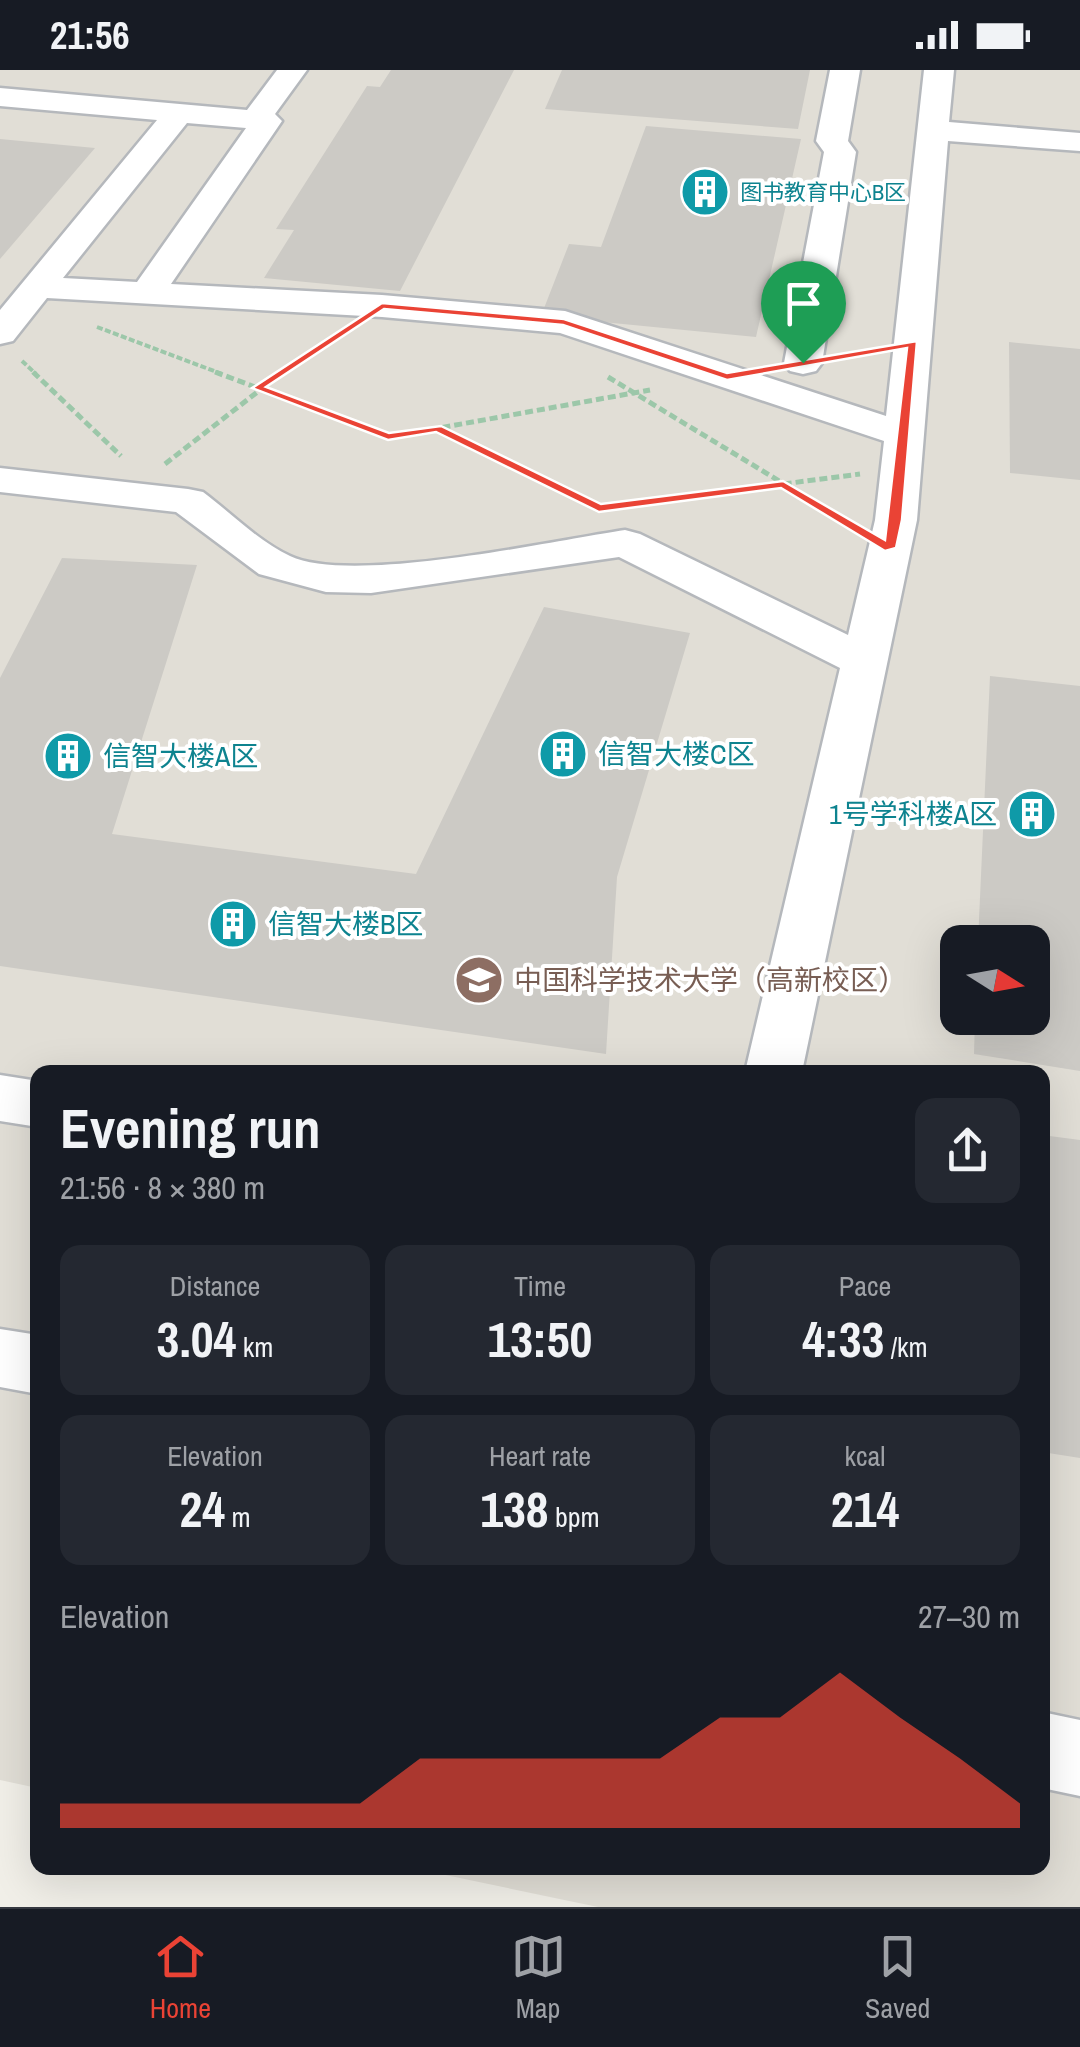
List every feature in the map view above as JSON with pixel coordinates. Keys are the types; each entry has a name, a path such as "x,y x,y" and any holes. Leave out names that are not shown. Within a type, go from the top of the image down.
{"street":[{"path":"803,363 840,152 832,141 845,70"},
{"path":"776,1065 889,548 902,452 938,70"},
{"path":"254,72 290,72"},
{"path":"147,293 290,72"},
{"path":"0,98 261,120"},
{"path":"7,342 32,294 179,113"},
{"path":"933,130 1080,142"},
{"path":"32,294 147,293 382,306 564,322 727,376 902,452"},
{"path":"0,466 146,480"},
{"path":"0,480 188,501 274,565 326,579 372,580 625,543 865,662"},
{"path":"0,1098 30,1103"},
{"path":"1050,1752 1080,1758"}],"path":[{"path":"32,294 258,388 388,436 727,376"},
{"path":"7,342 146,480 258,388 382,306"},
{"path":"803,363 913,344"},
{"path":"600,372 889,548"},
{"path":"437,428 599,508 783,484 902,452"}],"shaded area":[{"name":"中国科学技术大学（高新校区）","path":"0,70 1080,70 1080,1907 598,1907 445,1875 1050,1875 1050,1065 30,1065 30,1786 0,1780"}],"building":[{"path":"391,70 514,70 400,291 264,278 294,230 276,229 367,86 380,87"},
{"path":"562,70 810,70 798,129 545,109"},
{"name":"图书教育中心B区","path":"646,126 801,139 756,337 541,316 569,244 601,247"},
{"path":"0,139 95,148 0,259"},
{"path":"1009,342 1080,349 1080,480 1010,473"},
{"path":"62,558 197,565 112,834 416,874 544,607 690,633 617,877 606,1054 0,966 0,678"},
{"name":"1号学科楼A区","path":"990,676 1080,686 1080,1071 974,1054 975,1035 1050,1035 1050,925 979,925"},
{"path":"1050,1136 1080,1140 1080,1458 1050,1453"}],"place":[{"name":"图书教育中心B区","path":"705,192"},
{"name":"信智大楼C区","path":"563,754"},
{"name":"信智大楼A区","path":"68,756"},
{"name":"1号学科楼A区","path":"1032,814"},
{"name":"信智大楼B区","path":"233,924"},
{"name":"中国科学技术大学（高新校区）","path":"479,980"}],"route":[{"path":"382,306 564,322 727,376 803,363 913,344 896,520 889,548 783,484 599,508 437,428 388,436 258,388 382,306"}]}
